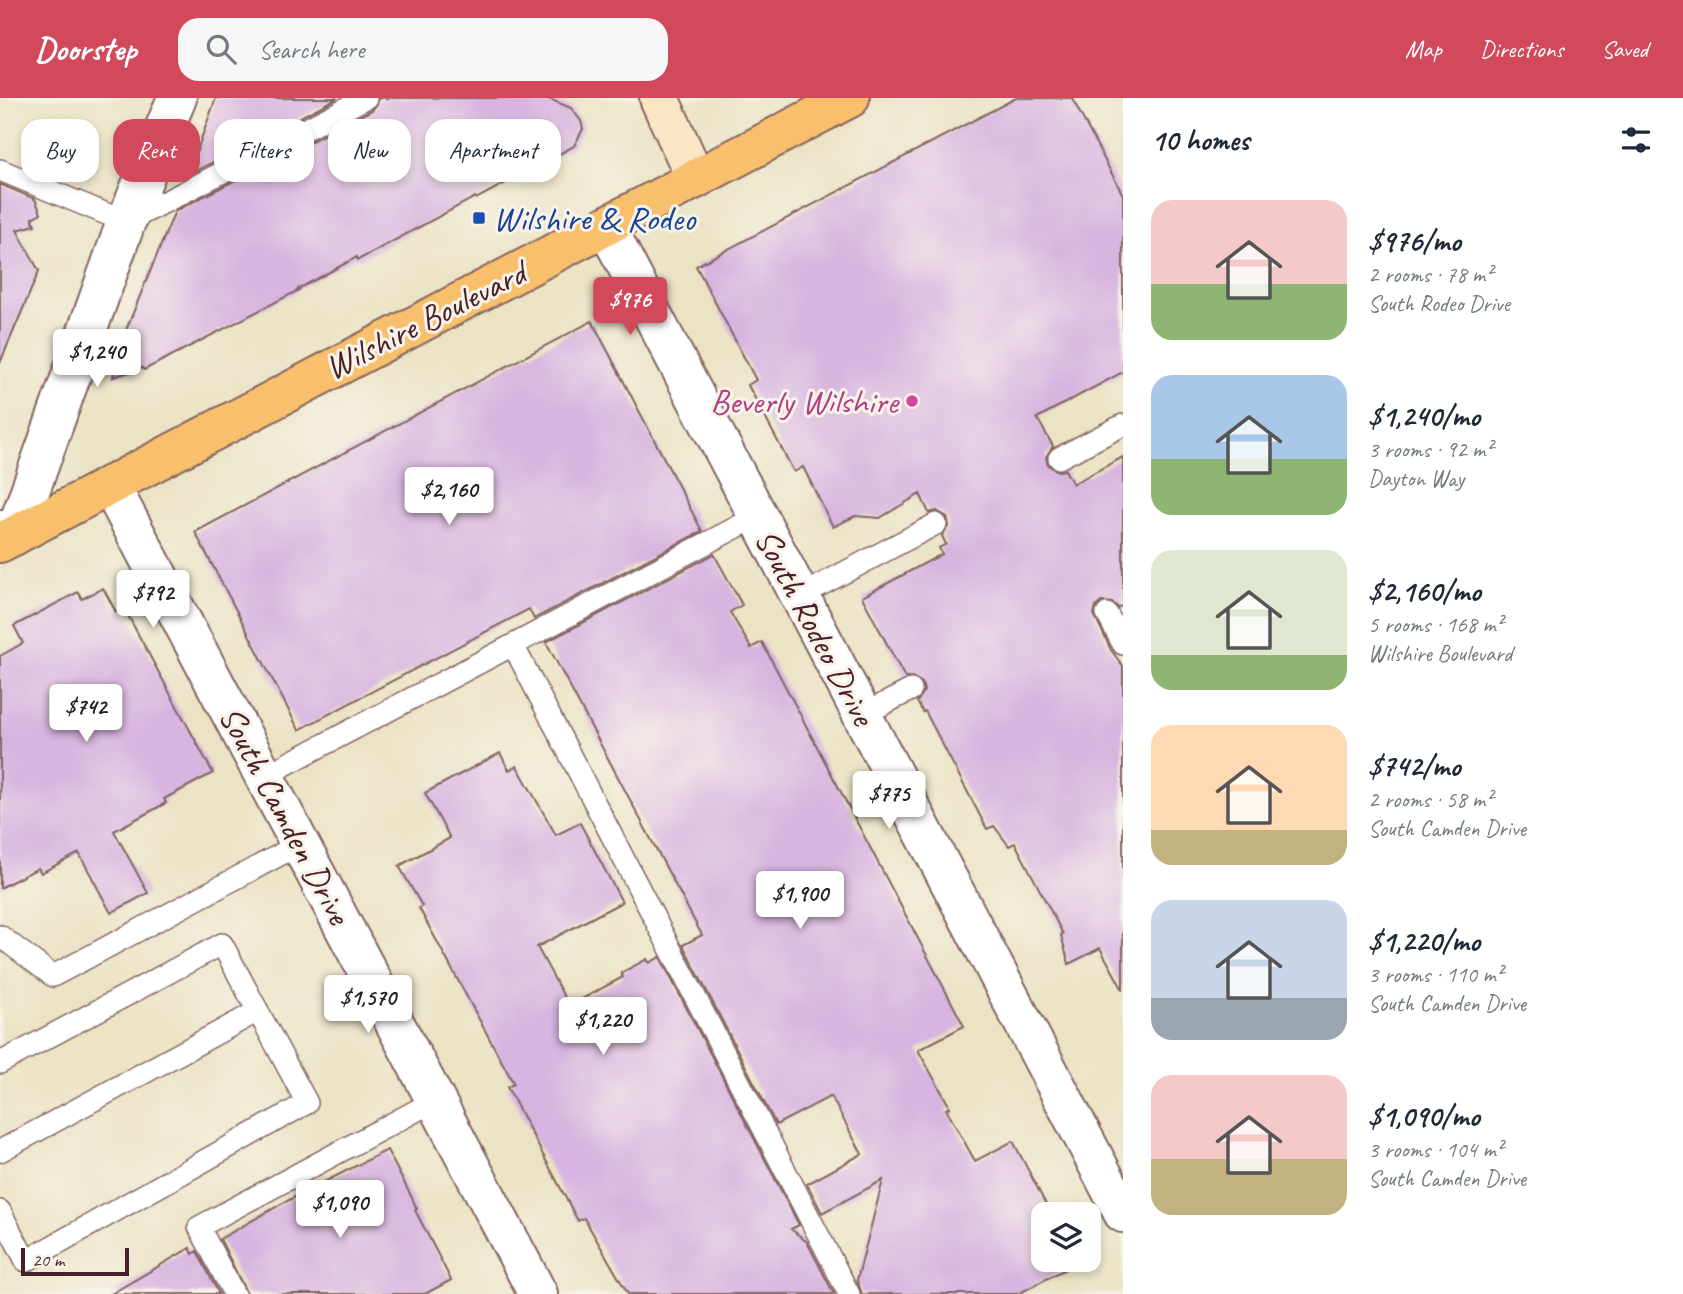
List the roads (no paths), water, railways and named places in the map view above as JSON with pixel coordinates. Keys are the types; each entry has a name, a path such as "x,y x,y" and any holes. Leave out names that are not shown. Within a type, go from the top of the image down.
{"main road":[{"path":"659,98 696,179"},
{"name":"Wilshire Boulevard","path":"5,536 110,485 850,98"}],"street":[{"path":"5,536 126,222 177,98"},
{"name":"South Rodeo Drive","path":"606,226 1123,1213"},
{"name":"South Camden Drive","path":"110,485 538,1294"}],"lane":[{"path":"0,170 126,222 366,98"},
{"path":"1059,458 1123,425"},
{"path":"264,776 758,516"},
{"path":"800,596 936,524"},
{"path":"1107,614 1123,644"},
{"path":"513,645 849,1294"},
{"path":"862,715 911,690"},
{"path":"0,936 53,976 300,844"},
{"path":"0,1063 222,944 307,1103 26,1261 0,1211"},
{"path":"0,1151 258,1011"},
{"path":"234,1294 199,1227 436,1100"}],"place":[{"name":"Wilshire & Rodeo","path":"479,218"},
{"name":"Beverly Wilshire","path":"912,401"}]}
